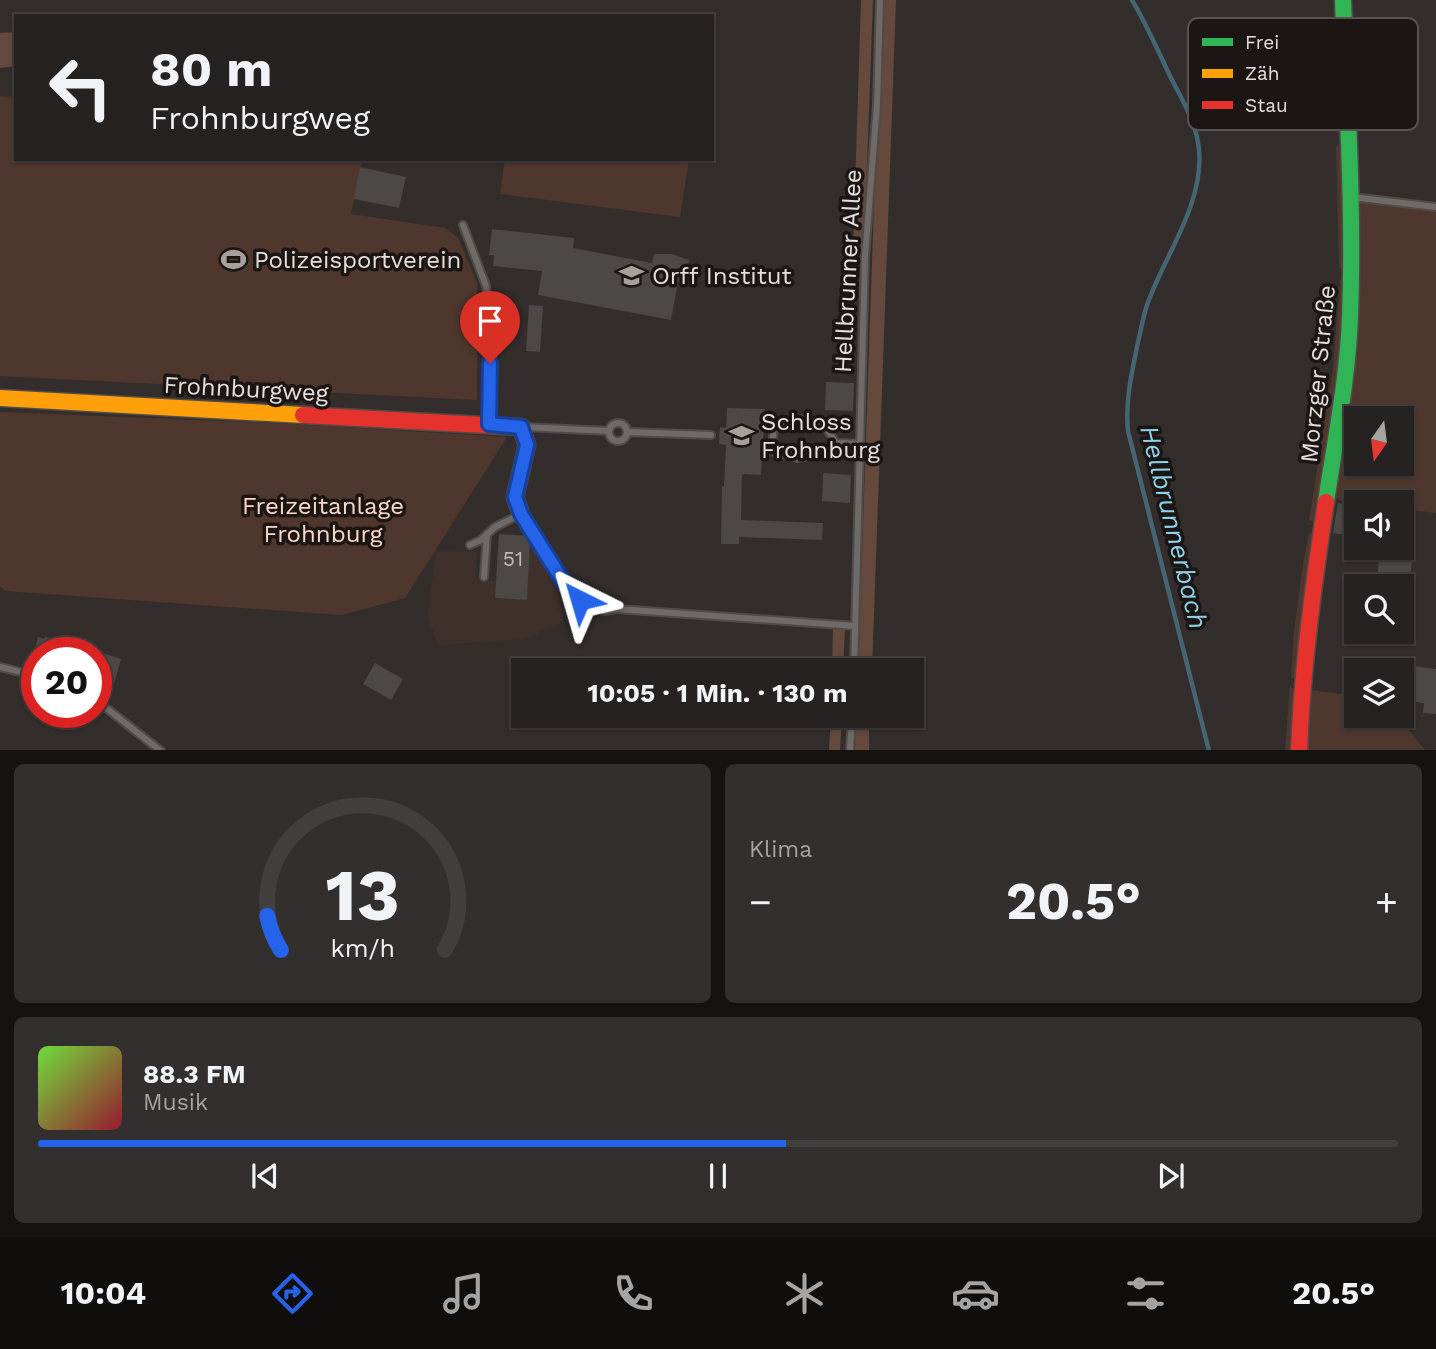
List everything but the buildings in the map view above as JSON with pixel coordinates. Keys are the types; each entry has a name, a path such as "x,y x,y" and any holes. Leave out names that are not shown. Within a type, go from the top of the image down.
{"street":[{"name":"Morzger Straße","path":"1343,0 1344,18"},
{"name":"Morzger Straße","path":"1298,750 1315,571 1343,396 1349,339 1352,274 1348,130"},
{"name":"Frohnburgweg","path":"0,398 521,427"},
{"path":"521,427 527,445 515,497 521,514"}],"lane":[{"name":"Hellbrunner Allee","path":"854,658 865,257 877,105 880,0"},
{"path":"1350,197 1436,207"},
{"path":"463,225 486,286 490,319 489,424"},
{"path":"836,443 825,426 801,419 774,424 772,451 797,458 825,454 836,443 860,444"},
{"path":"618,422 625,425 627,432 624,438 617,441 611,438 609,431 612,425 618,422"},
{"path":"521,427 609,431"},
{"path":"627,432 712,435"},
{"path":"470,545 481,540 495,527 521,514 566,586 580,600 605,611 617,609 855,625"},
{"path":"484,577 487,534"},
{"path":"0,667 21,672"},
{"path":"112,713 160,750"},
{"path":"850,750 851,728"}],"shaded area":[{"path":"861,0 873,0 864,249 853,249"},
{"path":"881,0 896,0 872,658 858,658"},
{"path":"14,32 14,66 0,68 0,33"},
{"path":"499,534 531,536 558,588 564,621 525,639 439,645 427,618 436,551 477,552 476,579 496,581"},
{"path":"833,629 845,629 844,658 832,658"},
{"path":"830,728 841,728 840,750 829,750"},
{"path":"856,728 869,728 869,750 855,750"}],"green space":[{"name":"Polizeisportverein","path":"0,96 14,97 14,161 363,161 351,214 445,228 458,238 477,283 477,400 0,376"},
{"path":"1339,145 1343,197 1344,267 1341,269 1336,146"},
{"path":"505,161 689,161 680,217 500,194"},
{"path":"1359,193 1436,205 1436,513 1414,510 1414,490 1344,490 1344,501 1335,499 1344,436 1344,476 1414,476 1414,406 1348,406 1360,270"},
{"path":"1343,279 1340,353 1315,520 1311,521 1309,520 1333,368 1340,280"},
{"name":"Freizeitanlage Frohnburg","path":"0,412 292,424 507,437 405,598 342,615 5,591 0,586"},
{"path":"1309,532 1314,533 1296,677 1291,679 1294,631"},
{"path":"1290,686 1295,691 1291,750 1285,750"},
{"path":"1310,690 1344,695 1344,728 1407,728 1425,750 1306,750"}],"waterway":[{"name":"Hellbrunnerbach","path":"1132,0 1188,112"},
{"name":"Hellbrunnerbach","path":"1195,130 1199,150 1195,191 1144,314 1130,386 1127,420 1209,750"}],"traffic: fast":[{"path":"1343,0 1344,18"},
{"path":"1326,502 1349,339 1351,198 1348,130"}],"traffic: slow":[{"path":"0,398 303,415"}],"traffic: jam":[{"path":"303,415 521,427 527,445 515,497 521,514"},
{"path":"1299,750 1309,626 1326,502"}],"place":[{"name":"Polizeisportverein","path":"234,260"},
{"name":"Orff Institut","path":"632,276"},
{"name":"Schloss Frohnburg","path":"741,436"}],"route":[{"path":"490,363 489,424 521,427 527,445 515,497 521,514 566,586 580,600"}]}
